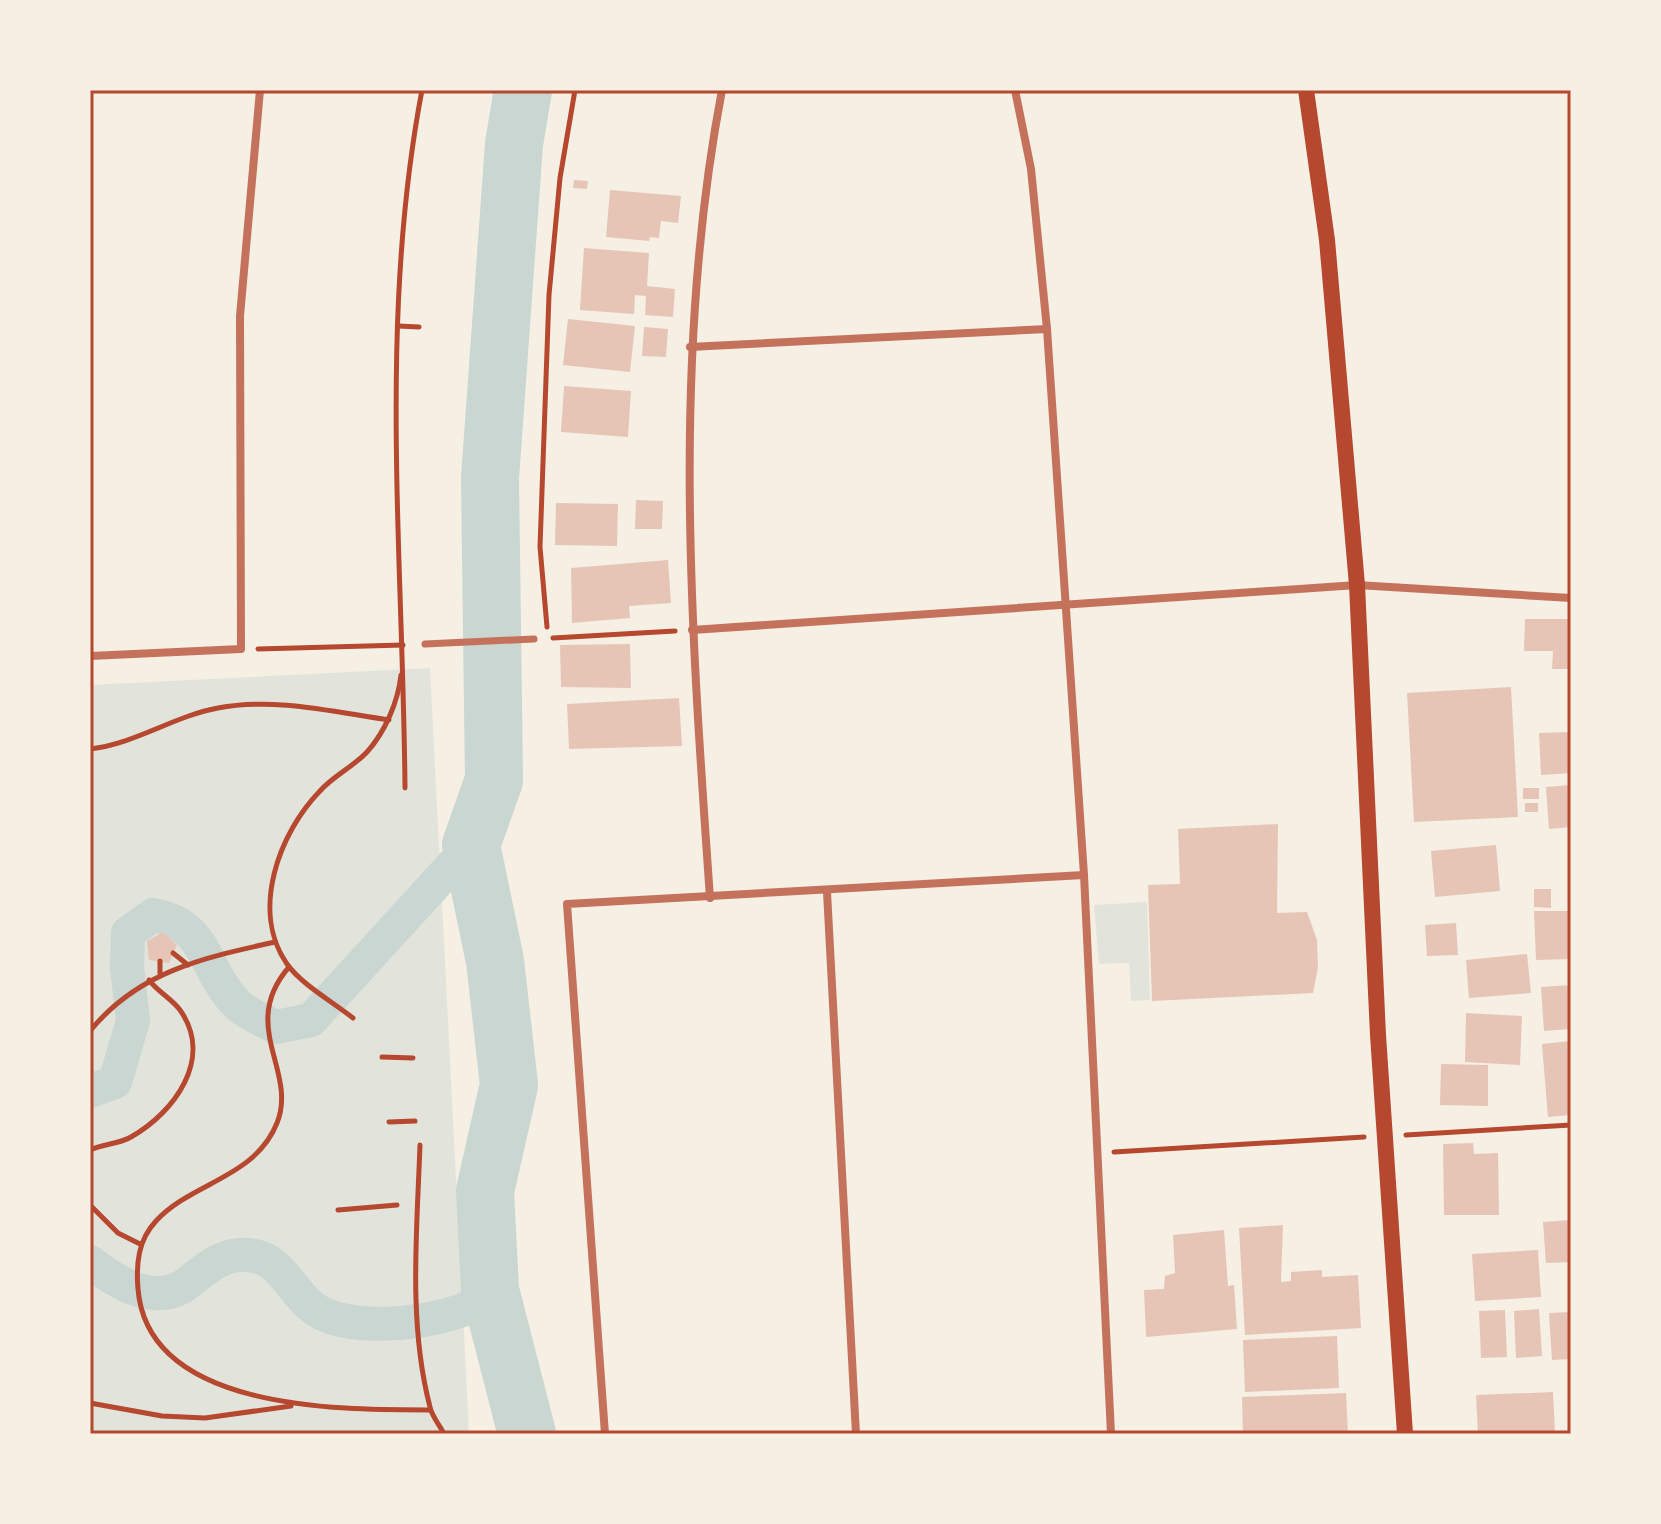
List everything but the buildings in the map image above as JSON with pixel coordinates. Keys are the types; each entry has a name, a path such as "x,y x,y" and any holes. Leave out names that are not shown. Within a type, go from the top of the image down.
{"main road":[{"path":"1306,90 1327,240 1357,585 1385,1136 1405,1434"}],"street":[{"path":"90,656 241,649 240,316 260,90"},
{"path":"710,898 692,630 690,347 709,157 722,90"},
{"path":"1015,90 1031,169 1047,329 1063,603 1084,875 1111,1434"},
{"path":"690,347 1047,329"},
{"path":"692,630 1357,585 1571,598"},
{"path":"425,644 534,639"},
{"path":"605,1434 567,904 827,892 1084,875"},
{"path":"827,892 856,1434"}],"path":[{"path":"405,788 404,644 394,442 398,326 411,146 422,90"},
{"path":"575,90 560,178 549,295 540,547 548,639 692,630"},
{"path":"398,326 419,327"},
{"path":"241,649 404,644"},
{"path":"353,1018 289,967 275,942 270,905 276,865 289,829 320,790 367,752 389,720 400,685 404,644"},
{"path":"90,749 111,747 218,708 261,705 389,720"},
{"path":"90,1031 124,995 160,974 275,942"},
{"path":"173,953 189,966"},
{"path":"160,961 160,974"},
{"path":"289,967 275,983 269,1015 269,1031 282,1097 277,1123 257,1154 222,1180 185,1197 156,1220 140,1244 138,1277 145,1323 163,1351 191,1369 259,1397 297,1405 430,1410"},
{"path":"90,1150 127,1140 140,1132 167,1108 193,1066 192,1034 179,1008 160,995 149,980"},
{"path":"382,1057 413,1058"},
{"path":"389,1122 415,1121"},
{"path":"1097,1153 1571,1125"},
{"path":"420,1145 416,1277 422,1356 430,1410 444,1434"},
{"path":"90,1205 118,1233 140,1244"},
{"path":"338,1210 397,1205"},
{"path":"90,1403 162,1416 205,1418 297,1405"}],"shaded area":[{"path":"430,668 469,1434 90,1434 90,685"},
{"path":"1147,902 1150,1000 1131,1001 1129,963 1099,964 1094,905"}],"waterway":[{"path":"523,90 514,144 490,478 494,780 471,845 495,961 509,1085 485,1191 490,1290 527,1434"},
{"path":"90,1091 115,1082 133,1021 127,967 128,933 153,915 172,920 196,939 227,992 246,1011 276,1027 311,1020 471,845"},
{"path":"90,1262 112,1278 138,1290 164,1293 177,1289 223,1259 239,1255 259,1257 277,1268 312,1307 346,1321 367,1323 436,1318 474,1305 490,1290"}]}
